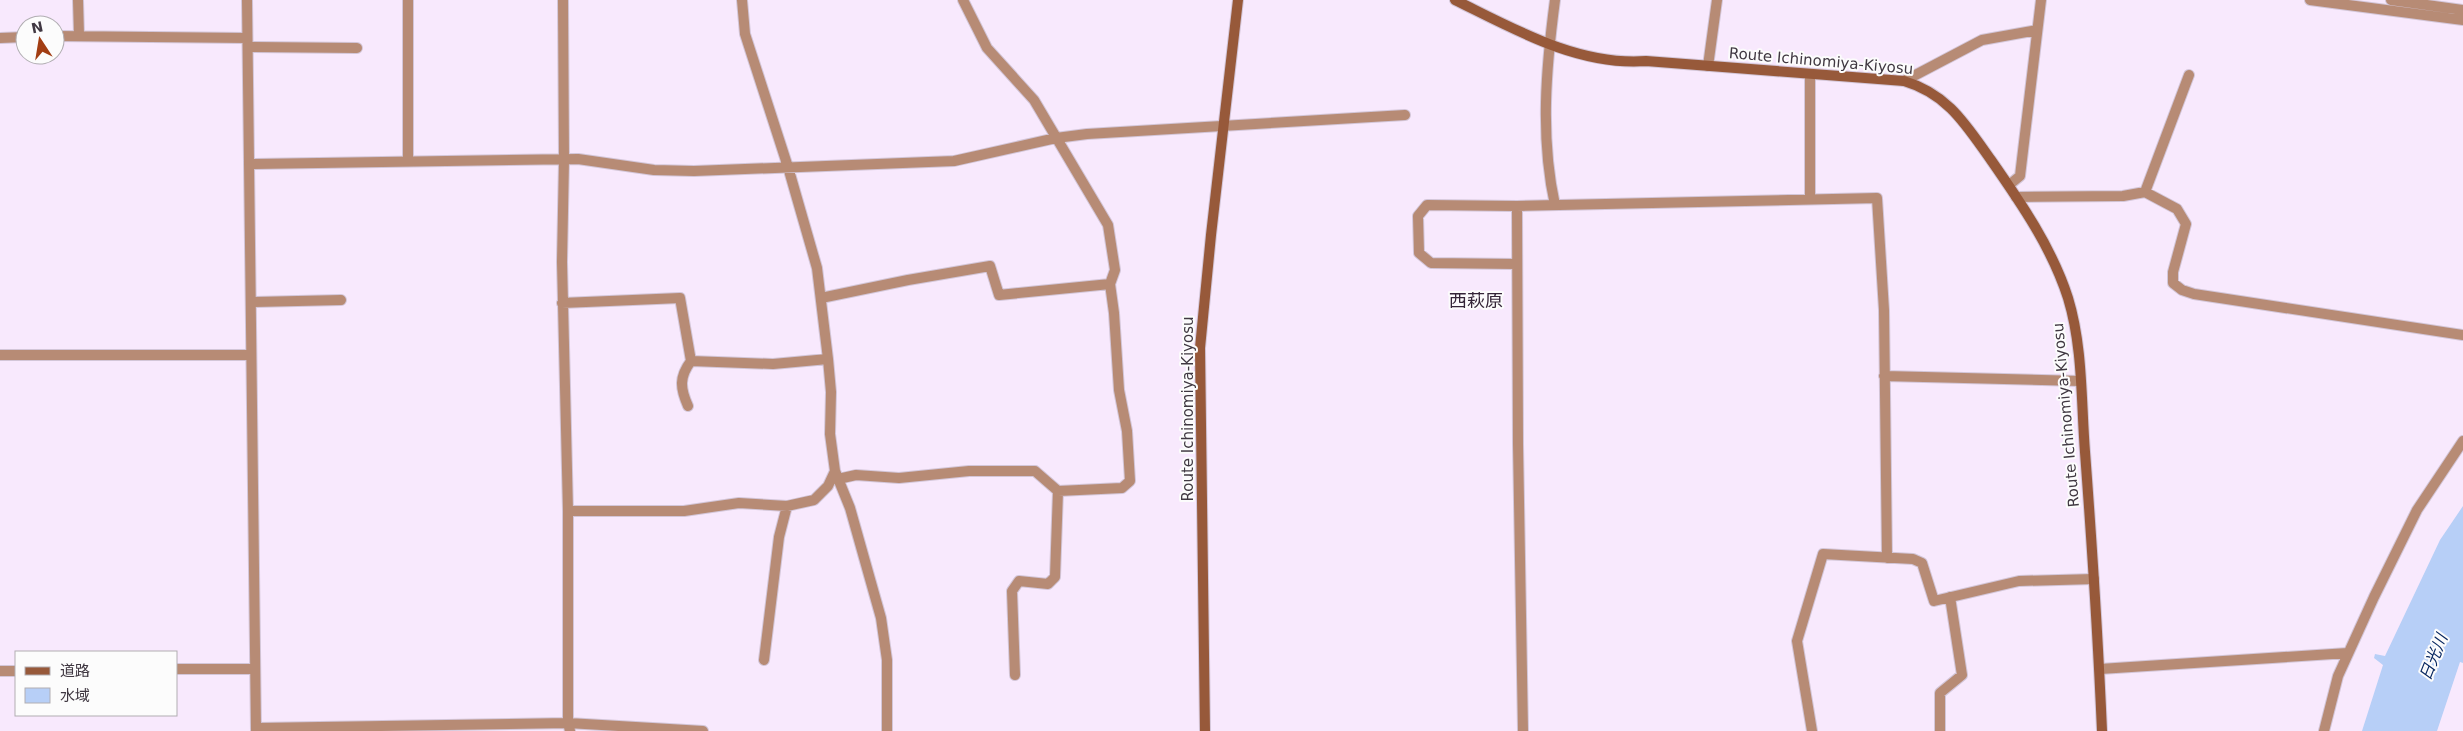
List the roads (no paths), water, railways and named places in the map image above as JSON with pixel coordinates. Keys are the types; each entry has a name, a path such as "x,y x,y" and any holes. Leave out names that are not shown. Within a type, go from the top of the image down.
{"main road":[{"name":"Route Ichinomiya-Kiyosu","path":"1205,731 1200,348 1238,0"},
{"name":"Route Ichinomiya-Kiyosu","path":"1455,0 1529,36 1574,52 1621,63 1646,61 1904,81 1923,86 1945,101 1960,117 2009,185 2045,246 2062,284 2076,332 2100,669 2102,731"}],"street":[{"path":"78,0 78,36"},
{"path":"247,0 256,730 569,727 703,731"},
{"path":"408,0 408,162"},
{"path":"563,0 564,160 562,303 568,511 569,727"},
{"path":"742,0 745,34 788,167 817,268 828,359 831,392 830,434 836,475 850,508 881,618 887,660 887,731"},
{"path":"836,475 899,478 969,470 1035,471 1058,491 1122,488 1130,480 1127,431 1119,390 1114,313 1110,284 1114,270 1108,225 1034,100 987,48 963,0"},
{"path":"1555,0 1549,43 1546,141 1549,180 1555,205"},
{"path":"1708,66 1717,0"},
{"path":"2009,185 2020,176 2041,0"},
{"path":"2310,0 2367,4 2463,20"},
{"path":"2391,0 2463,10"},
{"path":"1904,81 1982,40 2038,30"},
{"path":"65,36 357,48"},
{"path":"0,38 15,37"},
{"path":"1810,74 1810,199"},
{"path":"2145,192 2188,75"},
{"path":"250,164 578,159 654,170 694,171 954,161 1056,138 1087,134 1405,114"},
{"path":"2016,197 2123,196 2145,192 2177,209 2186,224 2173,272 2172,283 2182,290 2194,294 2463,335"},
{"path":"1517,264 1432,263 1419,253 1418,216 1427,205 1517,206 1877,198 1884,310 1886,558"},
{"path":"1517,206 1518,444 1523,731"},
{"path":"821,298 990,266 999,295 1110,284"},
{"path":"562,303 680,298 691,361 683,372 682,386 688,406"},
{"path":"251,302 341,300"},
{"path":"0,355 251,355"},
{"path":"691,361 773,364 828,359"},
{"path":"1884,376 2080,381"},
{"path":"2324,731 2338,676 2348,653 2417,510 2463,441"},
{"path":"568,511 684,511 739,503 787,506 814,500 836,475"},
{"path":"1015,675 1012,591 1019,581 1048,584 1055,577 1058,491"},
{"path":"764,660 779,536 787,506"},
{"path":"1812,731 1797,641 1823,554 1913,559 1922,563 1934,601 2019,581 2094,579"},
{"path":"1940,731 1940,692 1962,675 1950,597"},
{"path":"2100,669 2348,653"},
{"path":"178,670 255,669"},
{"path":"0,671 15,671"}],"water":[{"name":"日光川","path":"2463,506 2463,663 2460,662 2437,731 2362,731 2383,665 2374,658 2375,654 2385,656 2440,540"}],"district":[{"name":"西萩原","path":"1476,301"}]}
